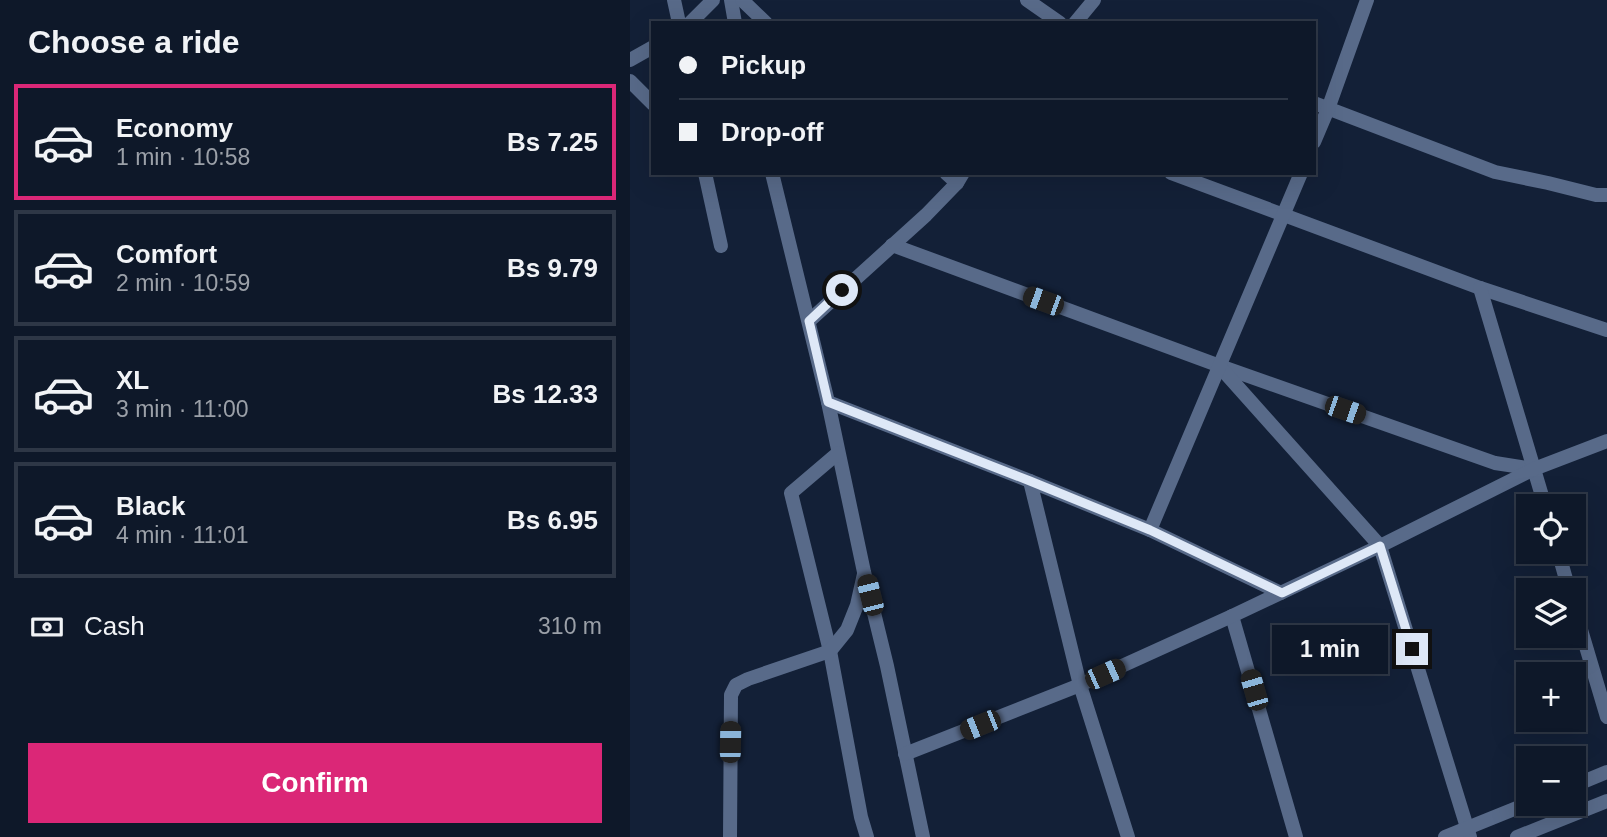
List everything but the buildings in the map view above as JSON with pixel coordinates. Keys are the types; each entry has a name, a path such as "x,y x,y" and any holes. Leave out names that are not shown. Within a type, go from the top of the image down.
{"street":[{"path":"674,0 679,21"},
{"path":"692,21 713,0"},
{"path":"731,0 735,21"},
{"path":"741,0 764,21"},
{"path":"1027,0 1057,21"},
{"path":"1077,21 1094,0"},
{"path":"1316,137 1367,0"},
{"path":"630,60 651,48"},
{"path":"630,81 651,102"},
{"path":"1316,104 1495,172 1596,195 1607,195"},
{"path":"705,175 721,246"},
{"path":"772,175 828,402 923,837"},
{"path":"1177,175 1480,288 1607,330"},
{"path":"1150,530 1300,175"},
{"path":"809,321 926,215 955,176"},
{"path":"892,245 1220,366 1495,463 1534,469"},
{"path":"1480,288 1541,494"},
{"path":"1220,366 1380,546 1469,832"},
{"path":"828,402 1150,530 1282,593"},
{"path":"905,754 1080,685 1282,593 1534,469 1607,441"},
{"path":"838,453 791,493 830,651 867,837"},
{"path":"1030,481 1080,685 1128,837"},
{"path":"730,837 731,695 736,685 830,651 846,630 857,605 864,572"},
{"path":"1232,616 1296,837"},
{"path":"1586,647 1607,717"},
{"path":"1586,781 1607,772"},
{"path":"1517,837 1607,800"},
{"path":"1445,837 1469,832 1516,809"}],"route":[{"path":"842,290 809,321 828,402 1150,530 1282,593 1380,546 1412,649"}]}
